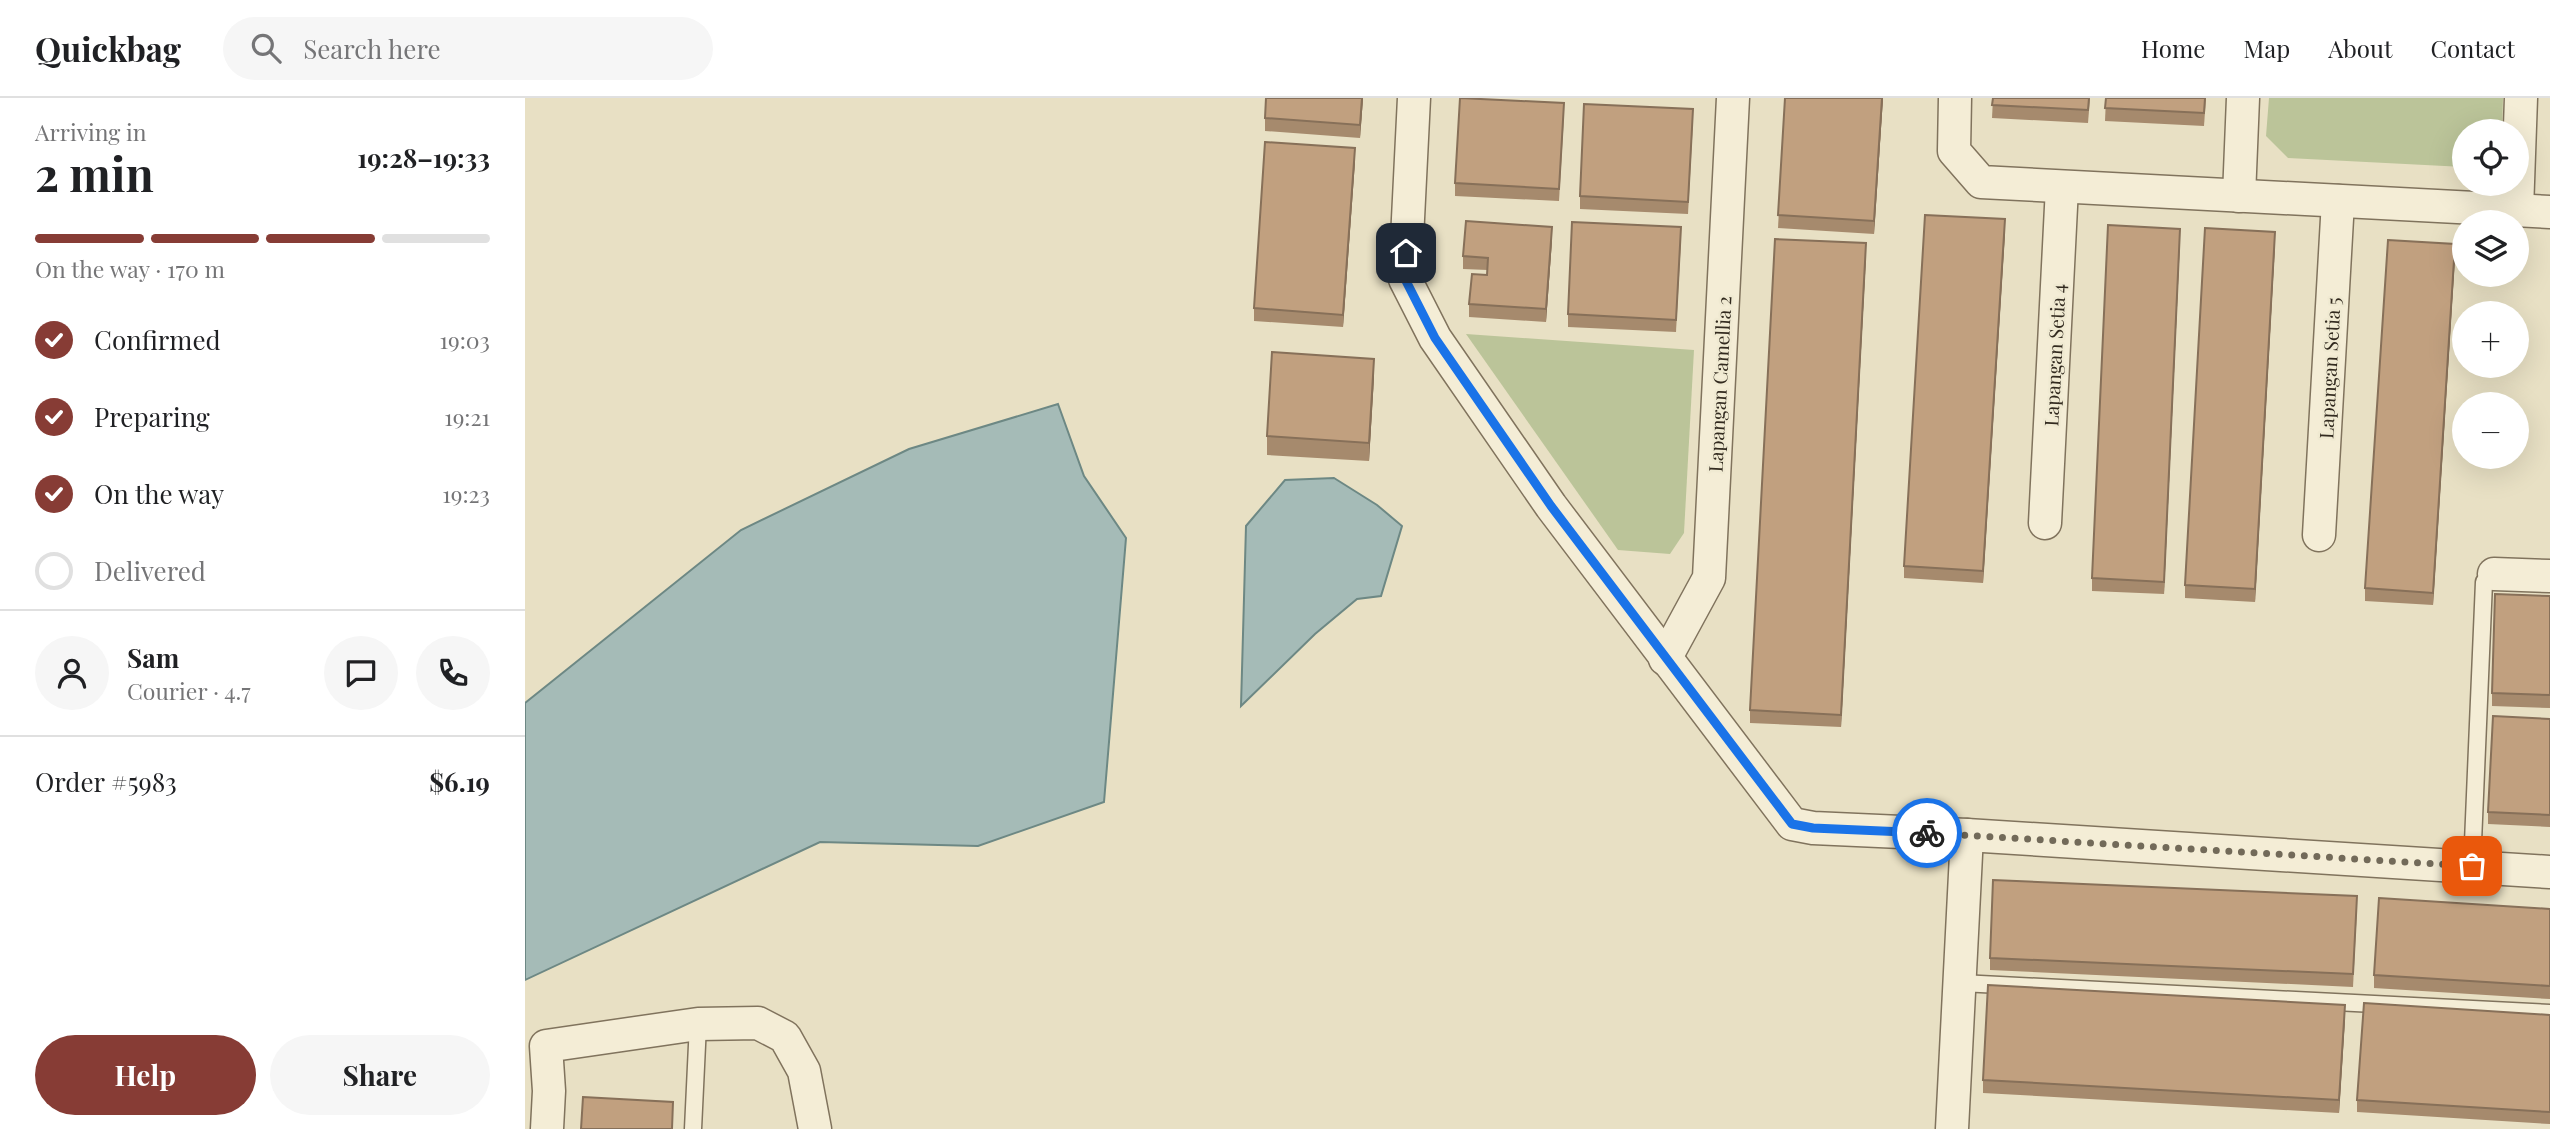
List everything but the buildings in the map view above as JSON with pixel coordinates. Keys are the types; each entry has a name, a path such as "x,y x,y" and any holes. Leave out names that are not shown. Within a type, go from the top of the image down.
{"street":[{"path":"1414,98 1405,279 1435,338 1551,506 1792,824 1813,828 1967,835 2550,872"},
{"name":"Lapangan Camellia 2","path":"1665,659 1709,578 1733,98"},
{"path":"1955,98 1954,150 1981,182 2517,210 2521,98"},
{"path":"2239,196 2243,98"},
{"name":"Lapangan Setia 4","path":"2045,523 2062,187"},
{"name":"Lapangan Setia 5","path":"2319,535 2338,201"},
{"path":"2529,211 2550,212"},
{"path":"2494,574 2550,576"},
{"path":"1952,1129 1967,835"},
{"path":"547,1129 549,1091 535,1047 698,1024 758,1023 785,1037 804,1071 815,1129"}],"lane":[{"path":"2472,866 2484,582 2494,574"},
{"path":"1961,983 2550,1013"},
{"path":"693,1129 698,1024"}],"green space":[{"path":"2269,98 2503,98 2502,119 2452,119 2452,166 2288,158 2266,136"},
{"path":"1466,334 1694,350 1684,533 1670,554 1618,550"}],"water":[{"path":"1058,404 1084,476 1126,538 1104,802 978,846 820,842 525,980 525,703 741,530 909,449"},
{"path":"1334,478 1377,505 1402,526 1381,596 1357,599 1315,634 1241,706 1246,526 1285,480"}],"way so far":[{"path":"1927,833 2472,866"}],"route":[{"path":"1406,253 1405,279 1435,338 1551,506 1792,824 1813,828 1927,833"}]}
